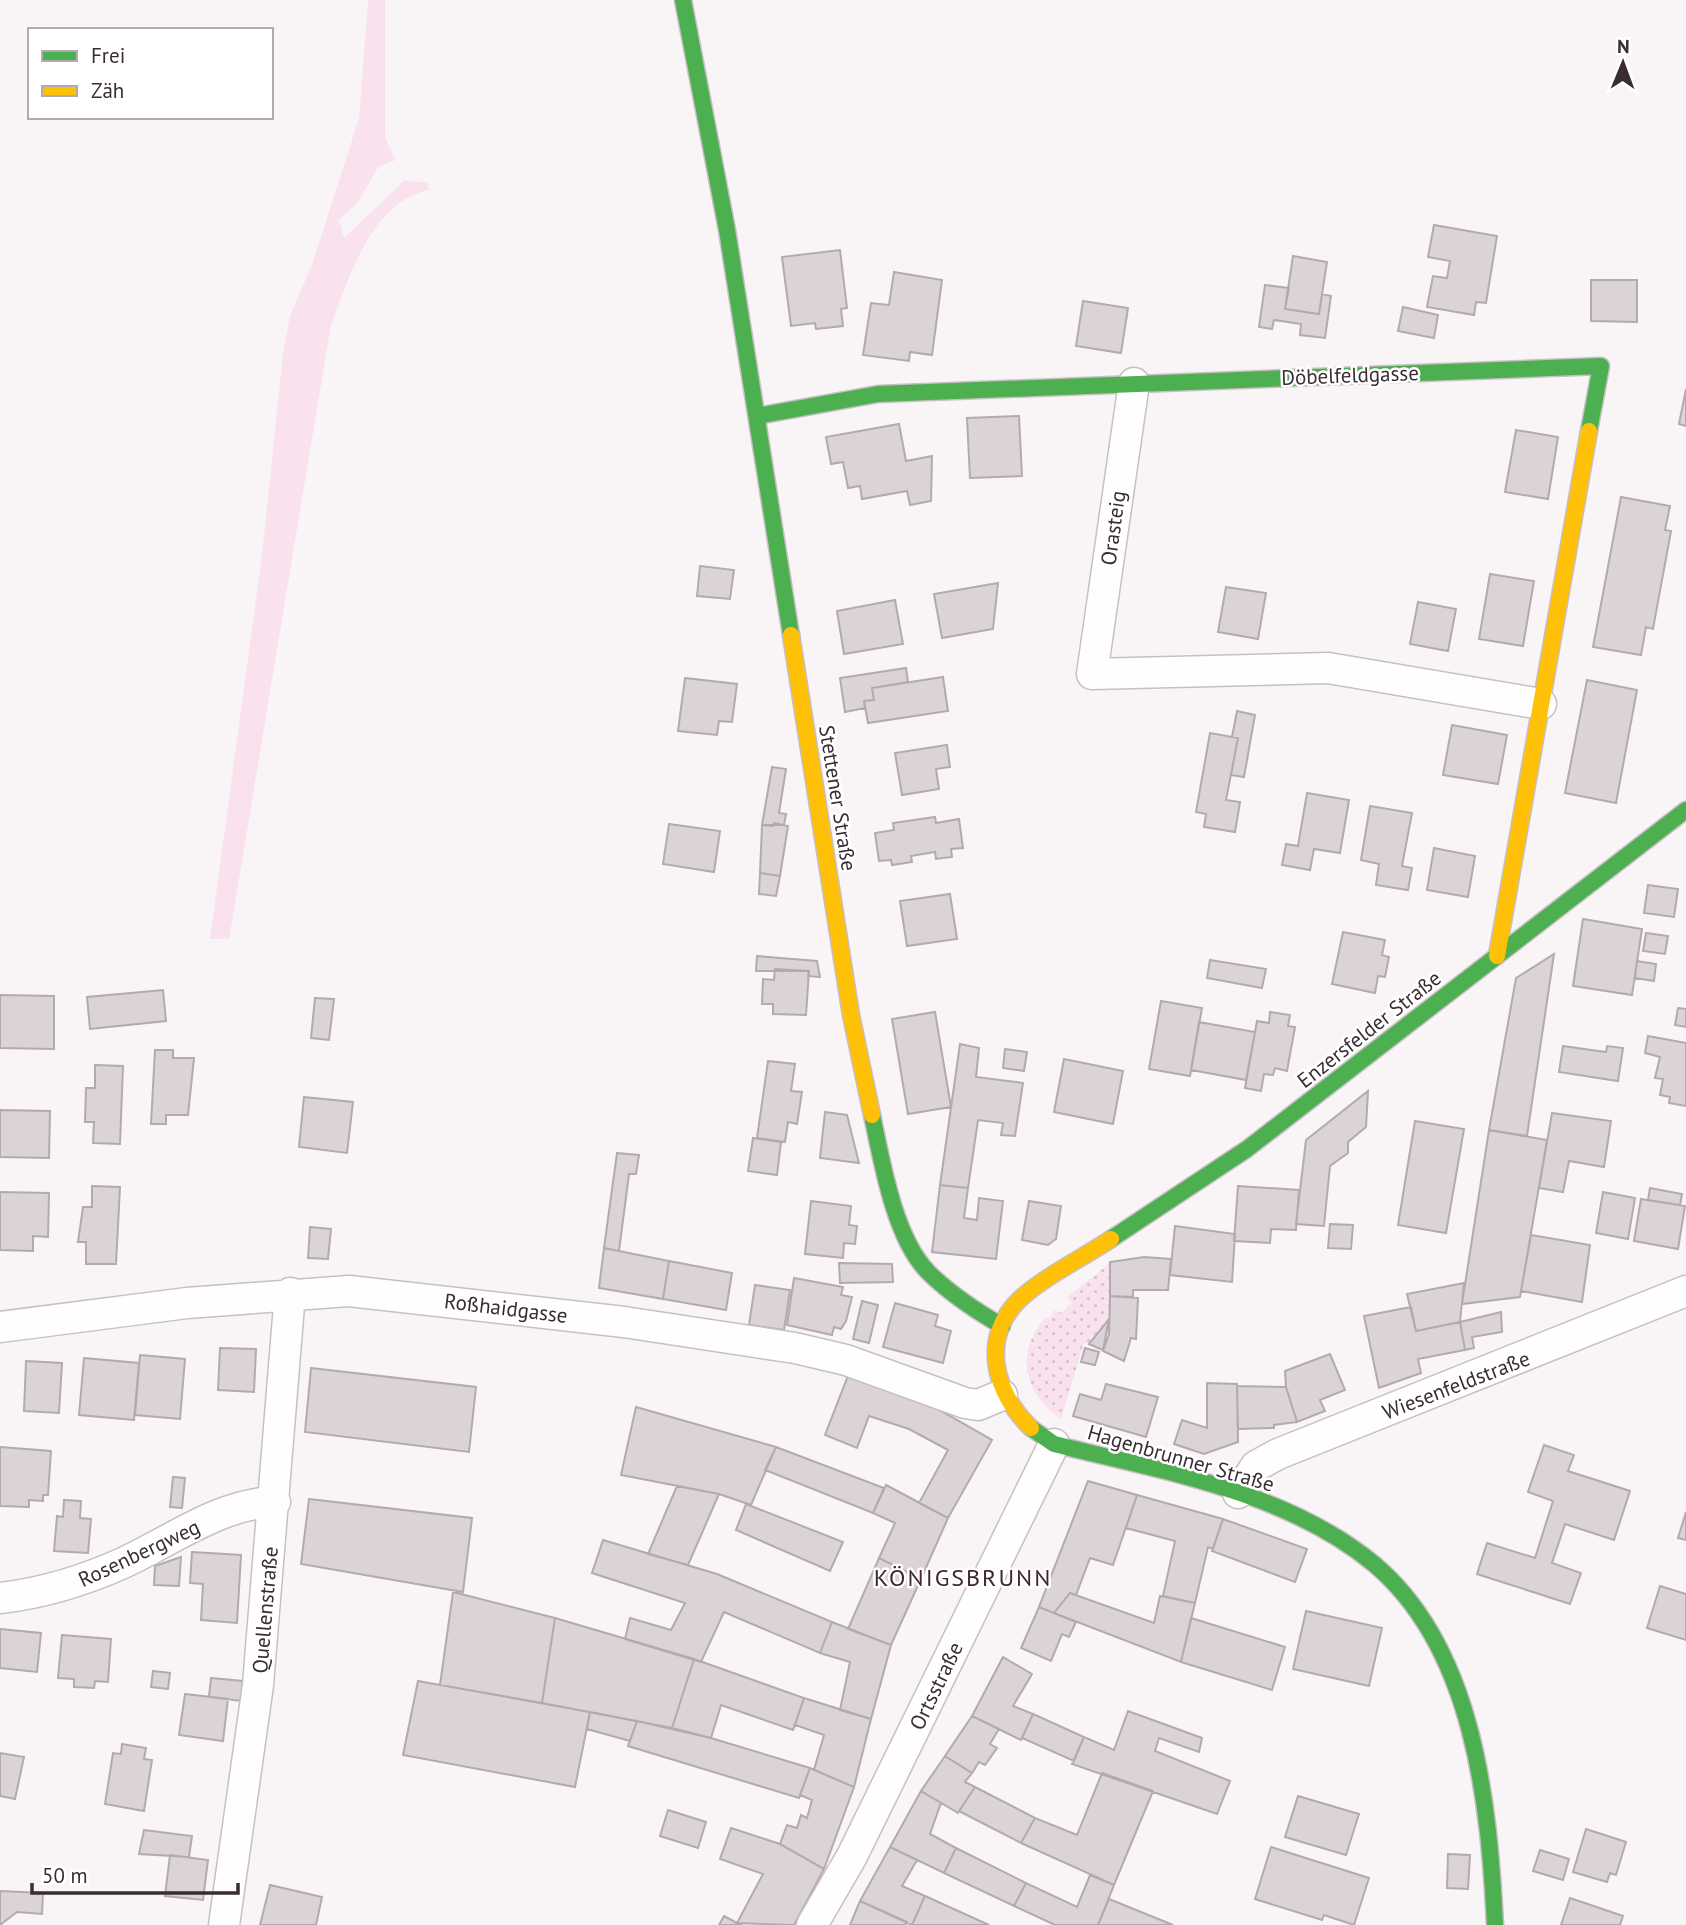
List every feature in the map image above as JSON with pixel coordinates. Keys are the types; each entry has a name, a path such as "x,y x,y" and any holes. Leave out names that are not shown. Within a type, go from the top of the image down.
{"street":[{"name":"Stettener Straße","path":"683,0 727,230 851,1015 881,1159 902,1230 926,1270 971,1308 1002,1326"},
{"name":"Döbelfeldgasse","path":"757,416 878,394 1601,366 1497,956"},
{"name":"Orasteig","path":"1134,383 1092,674 1328,668 1541,704"},
{"name":"Enzersfelder Straße","path":"1002,1326 1020,1300 1247,1149 1686,810"},
{"name":"Roßhaidgasse","path":"0,1327 290,1293 349,1290 694,1332 846,1360 965,1403 978,1405 1002,1395"},
{"name":"Wiesenfeldstraße","path":"1238,1493 1256,1466 1278,1454 1686,1291"},
{"name":"Quellenstraße","path":"224,1925 256,1708 275,1502 290,1293"},
{"path":"1002,1326 995,1353 1002,1395"},
{"name":"Hagenbrunner Straße","path":"1002,1395 1031,1429 1054,1444 1238,1493 1284,1511 1347,1545 1394,1582 1425,1623 1453,1685 1473,1756 1488,1829 1494,1925"},
{"name":"Ortsstraße","path":"812,1925 852,1856 1054,1444"},
{"name":"Rosenbergweg","path":"0,1598 70,1584 122,1563 240,1506 275,1502"}],"shaded area":[{"path":"368,0 385,0 385,138 396,160 379,166 357,203 339,220 344,238 405,180 428,183 429,190 409,197 392,209 378,225 355,264 331,325 229,939 210,939 262,555 283,354 290,316 312,265 359,118"},
{"path":"1110,1263 1109,1319 1089,1344 1084,1343 1061,1419 1048,1409 1032,1385 1027,1358 1030,1344 1046,1317 1050,1318 1054,1310 1061,1313 1072,1303 1067,1297"}],"building":[{"path":"1434,225 1497,236 1486,303 1476,302 1474,315 1427,307 1433,276 1447,278 1450,261 1428,257"},
{"path":"840,250 847,308 841,309 843,326 816,329 815,323 791,326 782,257"},
{"path":"1293,256 1327,262 1319,314 1285,309"},
{"path":"894,272 942,280 932,355 910,352 909,361 863,355 871,303 889,305"},
{"path":"1591,280 1637,280 1637,322 1591,321"},
{"path":"1265,285 1289,288 1285,309 1319,314 1322,294 1331,296 1325,338 1300,335 1301,324 1274,320 1272,329 1259,327"},
{"path":"1083,301 1128,308 1121,353 1076,346"},
{"path":"1403,307 1438,315 1434,338 1398,331"},
{"path":"1686,389 1686,426 1679,424"},
{"path":"1019,416 1022,476 970,478 967,418"},
{"path":"899,424 906,461 932,456 931,501 910,505 907,491 862,499 860,486 848,488 843,462 831,464 826,437"},
{"path":"1516,430 1558,437 1548,499 1505,492"},
{"path":"1621,497 1670,506 1665,530 1671,531 1653,629 1646,627 1641,655 1593,647"},
{"path":"700,566 734,570 730,599 697,596"},
{"path":"1490,574 1534,581 1523,646 1479,639"},
{"path":"998,583 993,629 942,638 934,594"},
{"path":"1226,587 1266,593 1258,639 1218,632"},
{"path":"895,600 903,644 844,654 837,611"},
{"path":"1418,602 1456,609 1448,651 1410,644"},
{"path":"906,668 908,682 872,688 874,700 864,701 865,708 845,712 840,678"},
{"path":"943,677 948,711 868,723 864,701 874,700 872,688"},
{"path":"685,678 737,684 732,722 719,721 717,735 678,731"},
{"path":"1587,680 1637,690 1616,803 1565,793"},
{"path":"1237,711 1255,715 1244,777 1231,775 1238,738 1232,737"},
{"path":"1452,725 1507,735 1498,784 1443,775"},
{"path":"1210,733 1238,738 1226,800 1240,802 1235,832 1204,827 1206,814 1196,812"},
{"path":"947,745 950,767 936,769 939,789 902,795 895,753"},
{"path":"772,767 786,769 779,813 786,814 784,825 762,825"},
{"path":"1307,793 1349,800 1340,853 1314,849 1310,870 1282,865 1286,844 1298,846"},
{"path":"1370,806 1412,813 1402,866 1412,868 1408,890 1376,885 1379,864 1361,860"},
{"path":"935,817 936,823 959,819 963,848 951,849 952,857 936,859 935,852 911,856 912,862 892,865 891,860 879,861 875,833 894,830 893,823"},
{"path":"774,823 788,826 780,876 760,873 762,825 773,826"},
{"path":"669,824 720,831 714,872 663,864"},
{"path":"1434,848 1475,856 1468,897 1427,890"},
{"path":"760,873 780,876 776,896 759,894"},
{"path":"1648,885 1678,889 1674,917 1644,913"},
{"path":"950,894 957,939 907,946 900,901"},
{"path":"1583,919 1642,929 1632,995 1573,986"},
{"path":"1343,932 1385,940 1382,955 1389,957 1385,977 1378,976 1375,993 1332,984"},
{"path":"1646,933 1668,936 1665,954 1643,951"},
{"path":"1554,954 1527,1136 1489,1130 1516,978"},
{"path":"757,956 817,961 820,977 808,976 809,971 756,971"},
{"path":"1210,960 1266,969 1262,988 1207,978"},
{"path":"1637,961 1656,964 1654,981 1635,978"},
{"path":"775,969 809,971 806,1015 773,1014 773,1004 762,1004 763,979 774,980"},
{"path":"163,990 166,1021 90,1029 87,997"},
{"path":"0,995 54,996 54,1049 0,1048"},
{"path":"315,998 334,999 329,1040 311,1038"},
{"path":"1161,1001 1202,1008 1190,1076 1149,1069"},
{"path":"1678,1008 1686,1009 1686,1027 1675,1025"},
{"path":"935,1012 951,1107 908,1114 892,1019"},
{"path":"1270,1012 1290,1015 1288,1026 1295,1027 1287,1071 1275,1068 1273,1075 1264,1074 1261,1091 1245,1088 1257,1021 1269,1023"},
{"path":"1199,1022 1255,1032 1246,1080 1191,1070"},
{"path":"1648,1036 1686,1043 1686,1106 1669,1103 1670,1097 1660,1095 1663,1079 1655,1078 1660,1057 1645,1053"},
{"path":"960,1044 979,1048 976,1077 1023,1083 1015,1136 1001,1135 1003,1123 978,1120 968,1188 940,1185"},
{"path":"1563,1046 1606,1052 1607,1046 1623,1048 1618,1081 1559,1072"},
{"path":"1005,1049 1027,1052 1024,1071 1003,1068"},
{"path":"155,1050 173,1050 173,1058 194,1058 188,1115 166,1115 166,1124 151,1124"},
{"path":"1064,1059 1123,1071 1113,1124 1054,1112"},
{"path":"768,1061 795,1064 791,1091 802,1092 797,1124 788,1122 785,1142 757,1138"},
{"path":"95,1065 123,1066 120,1144 93,1143 94,1122 85,1122 86,1088 95,1088"},
{"path":"1368,1091 1366,1127 1348,1142 1348,1153 1330,1166 1324,1226 1296,1224 1306,1140"},
{"path":"304,1097 353,1102 347,1153 299,1147"},
{"path":"0,1110 50,1111 49,1158 0,1157"},
{"path":"825,1112 847,1115 859,1163 820,1158"},
{"path":"1552,1113 1611,1121 1604,1167 1569,1161 1563,1192 1539,1188"},
{"path":"1415,1121 1464,1129 1446,1233 1398,1225"},
{"path":"1489,1130 1547,1140 1520,1297 1462,1304"},
{"path":"753,1138 781,1142 777,1175 748,1171"},
{"path":"617,1153 639,1155 636,1174 629,1174 619,1251 604,1248"},
{"path":"940,1185 968,1188 964,1218 977,1220 979,1198 1003,1201 996,1259 932,1252"},
{"path":"92,1186 120,1187 116,1264 86,1264 86,1242 78,1242 83,1207 92,1207"},
{"path":"1238,1186 1299,1190 1296,1230 1271,1229 1270,1243 1234,1241"},
{"path":"1650,1188 1682,1194 1680,1205 1648,1200"},
{"path":"0,1192 49,1193 48,1237 33,1236 33,1251 0,1250"},
{"path":"1603,1192 1635,1198 1628,1239 1596,1233"},
{"path":"1641,1199 1685,1206 1678,1249 1634,1241"},
{"path":"811,1201 851,1206 849,1225 857,1226 855,1244 844,1243 843,1258 805,1254"},
{"path":"1029,1201 1061,1206 1056,1239 1048,1245 1022,1240"},
{"path":"1330,1224 1353,1225 1351,1249 1328,1248"},
{"path":"1175,1226 1235,1234 1232,1282 1170,1275"},
{"path":"310,1227 331,1229 328,1259 308,1258"},
{"path":"1531,1235 1590,1245 1582,1302 1521,1291"},
{"path":"604,1248 669,1261 663,1299 599,1288"},
{"path":"1144,1257 1171,1259 1168,1290 1133,1290 1133,1297 1110,1296 1110,1262"},
{"path":"669,1261 732,1273 726,1310 663,1299"},
{"path":"839,1263 892,1264 893,1282 840,1283"},
{"path":"794,1278 843,1287 841,1295 852,1297 846,1321 841,1329 834,1327 832,1335 787,1325"},
{"path":"1464,1283 1460,1322 1416,1331 1407,1294"},
{"path":"755,1285 790,1290 784,1330 749,1325"},
{"path":"1110,1296 1138,1298 1136,1339 1131,1338 1124,1361 1103,1351 1109,1334"},
{"path":"862,1301 878,1305 869,1343 853,1339"},
{"path":"895,1303 938,1315 935,1326 951,1331 943,1363 883,1347"},
{"path":"1411,1307 1416,1331 1460,1322 1465,1350 1418,1359 1421,1373 1379,1388 1364,1316"},
{"path":"1501,1312 1502,1332 1472,1337 1474,1348 1465,1350 1460,1322"},
{"path":"1109,1319 1103,1350 1089,1344"},
{"path":"220,1348 256,1349 254,1392 218,1390"},
{"path":"1085,1348 1099,1352 1095,1365 1081,1362"},
{"path":"1330,1354 1345,1390 1320,1400 1325,1411 1297,1422 1286,1387 1285,1371"},
{"path":"140,1355 185,1359 180,1419 135,1415"},
{"path":"84,1358 139,1363 134,1420 79,1415"},
{"path":"26,1361 62,1363 59,1413 24,1411"},
{"path":"311,1368 476,1387 469,1452 305,1432"},
{"path":"849,1373 920,1399 992,1440 948,1518 919,1503 948,1450 909,1429 869,1416 857,1448 825,1435"},
{"path":"1207,1383 1237,1384 1238,1442 1204,1454 1174,1444 1182,1420 1207,1428"},
{"path":"1106,1384 1158,1397 1146,1437 1073,1416 1080,1394 1101,1400"},
{"path":"1237,1386 1286,1387 1297,1422 1274,1425 1274,1428 1238,1429"},
{"path":"636,1407 776,1447 751,1505 719,1494 621,1475"},
{"path":"1544,1445 1574,1455 1568,1471 1630,1491 1614,1540 1565,1524 1552,1563 1581,1573 1570,1604 1477,1574 1487,1543 1535,1558 1553,1501 1528,1492"},
{"path":"0,1447 51,1451 48,1495 43,1495 43,1501 29,1500 29,1507 0,1506"},
{"path":"776,1447 884,1488 873,1513 765,1470"},
{"path":"173,1477 185,1478 182,1508 170,1507"},
{"path":"1088,1481 1137,1495 1113,1565 1090,1558 1076,1595 1070,1593 1054,1613 1039,1607"},
{"path":"886,1485 948,1518 921,1579 879,1558 895,1523 873,1513"},
{"path":"677,1486 719,1494 688,1565 648,1554"},
{"path":"1137,1495 1223,1519 1213,1549 1208,1547 1195,1603 1163,1596 1175,1541 1126,1528"},
{"path":"309,1499 472,1518 463,1592 301,1564"},
{"path":"64,1500 81,1501 80,1518 91,1519 88,1553 54,1551 57,1516 63,1517"},
{"path":"746,1504 843,1542 830,1571 736,1530"},
{"path":"1686,1512 1686,1540 1678,1538"},
{"path":"1223,1519 1307,1549 1295,1582 1212,1551"},
{"path":"603,1540 717,1574 832,1622 820,1653 724,1612 701,1662 625,1639 630,1618 671,1630 685,1603 592,1573"},
{"path":"192,1552 241,1555 237,1623 201,1620 203,1584 190,1583"},
{"path":"181,1557 179,1586 154,1585 155,1566"},
{"path":"879,1558 921,1579 891,1645 848,1629"},
{"path":"1660,1586 1686,1594 1686,1640 1647,1628"},
{"path":"453,1592 555,1618 542,1703 440,1685"},
{"path":"1070,1593 1154,1623 1160,1596 1195,1603 1181,1662 1054,1613"},
{"path":"1039,1607 1076,1622 1069,1637 1062,1634 1051,1661 1021,1648"},
{"path":"1306,1611 1382,1628 1369,1686 1293,1669"},
{"path":"555,1618 694,1659 672,1728 542,1703"},
{"path":"1191,1618 1285,1647 1272,1690 1181,1662"},
{"path":"832,1622 891,1645 871,1719 840,1710 850,1662 820,1653"},
{"path":"0,1629 41,1633 37,1672 0,1668"},
{"path":"62,1635 111,1639 108,1682 95,1681 94,1688 74,1687 74,1679 58,1678"},
{"path":"1003,1657 1032,1674 1013,1706 1033,1714 1021,1740 972,1716"},
{"path":"694,1659 804,1698 793,1730 721,1705 711,1738 672,1728"},
{"path":"153,1671 170,1673 168,1689 151,1687"},
{"path":"211,1678 243,1681 241,1701 209,1697"},
{"path":"418,1681 590,1712 575,1787 403,1755"},
{"path":"185,1694 228,1699 223,1741 179,1735"},
{"path":"804,1698 871,1719 854,1787 814,1770 824,1735 795,1725"},
{"path":"1128,1711 1202,1738 1199,1752 1159,1738 1155,1751 1230,1781 1217,1814 1072,1764 1084,1737 1114,1750"},
{"path":"590,1712 637,1721 630,1741 587,1729"},
{"path":"1033,1714 1084,1737 1074,1761 1022,1738"},
{"path":"972,1716 999,1729 990,1744 997,1748 985,1765 979,1762 972,1773 945,1756"},
{"path":"637,1721 711,1738 810,1768 799,1798 628,1746"},
{"path":"122,1744 146,1748 144,1759 152,1760 144,1811 105,1804 113,1753 121,1754"},
{"path":"0,1753 24,1757 15,1799 0,1796"},
{"path":"945,1756 972,1773 965,1782 975,1787 958,1813 921,1791"},
{"path":"810,1768 854,1787 824,1869 780,1844 787,1825 797,1828 801,1815 807,1818 812,1800 800,1795"},
{"path":"1102,1773 1153,1791 1114,1885 1021,1843 1035,1818 1077,1835"},
{"path":"975,1787 1035,1818 1021,1843 959,1811"},
{"path":"921,1791 941,1803 930,1834 956,1848 944,1873 890,1847"},
{"path":"1298,1796 1359,1814 1346,1855 1285,1837"},
{"path":"668,1810 706,1822 698,1848 660,1836"},
{"path":"731,1828 780,1844 824,1869 794,1925 737,1923 763,1874 720,1859"},
{"path":"1586,1829 1626,1842 1616,1875 1610,1873 1607,1882 1573,1872"},
{"path":"144,1830 192,1836 189,1857 139,1854"},
{"path":"890,1847 917,1860 902,1886 925,1896 912,1925 860,1901"},
{"path":"1271,1847 1369,1878 1354,1925 1324,1915 1322,1920 1255,1899"},
{"path":"956,1848 1026,1883 1014,1906 944,1873"},
{"path":"1540,1850 1569,1859 1563,1880 1533,1871"},
{"path":"1448,1854 1470,1855 1468,1889 1447,1888"},
{"path":"170,1855 208,1860 203,1900 165,1896"},
{"path":"1090,1875 1114,1885 1098,1925 1055,1925 1014,1906 1026,1883 1077,1907"},
{"path":"270,1885 322,1897 316,1925 260,1925"},
{"path":"0,1891 43,1893 42,1914 17,1912 0,1925"},
{"path":"925,1896 989,1925 912,1925"},
{"path":"1570,1898 1623,1916 1620,1925 1561,1925"},
{"path":"1109,1899 1173,1925 1098,1925"},
{"path":"860,1901 907,1922 905,1925 850,1925"},
{"path":"724,1916 737,1923 742,1925 719,1925"}],"traffic: fast":[{"path":"683,0 727,230 791,635"},
{"path":"757,416 878,394 1601,366 1589,431"},
{"path":"1111,1239 1247,1149 1686,810"},
{"path":"872,1115 891,1198 906,1239 916,1257 945,1288 1002,1326"},
{"path":"1031,1428 1054,1444 1221,1487 1302,1518 1339,1539 1374,1564 1408,1599 1434,1639 1455,1683 1470,1730 1488,1829 1495,1925"}],"traffic: slow":[{"path":"1497,956 1589,431"},
{"path":"791,635 851,1015 872,1115"},
{"path":"1031,1428 1008,1399 1001,1383 996,1348 999,1331 1007,1314 1029,1291 1111,1239"}],"district":[{"name":"KÖNIGSBRUNN","path":"963,1577"}]}
